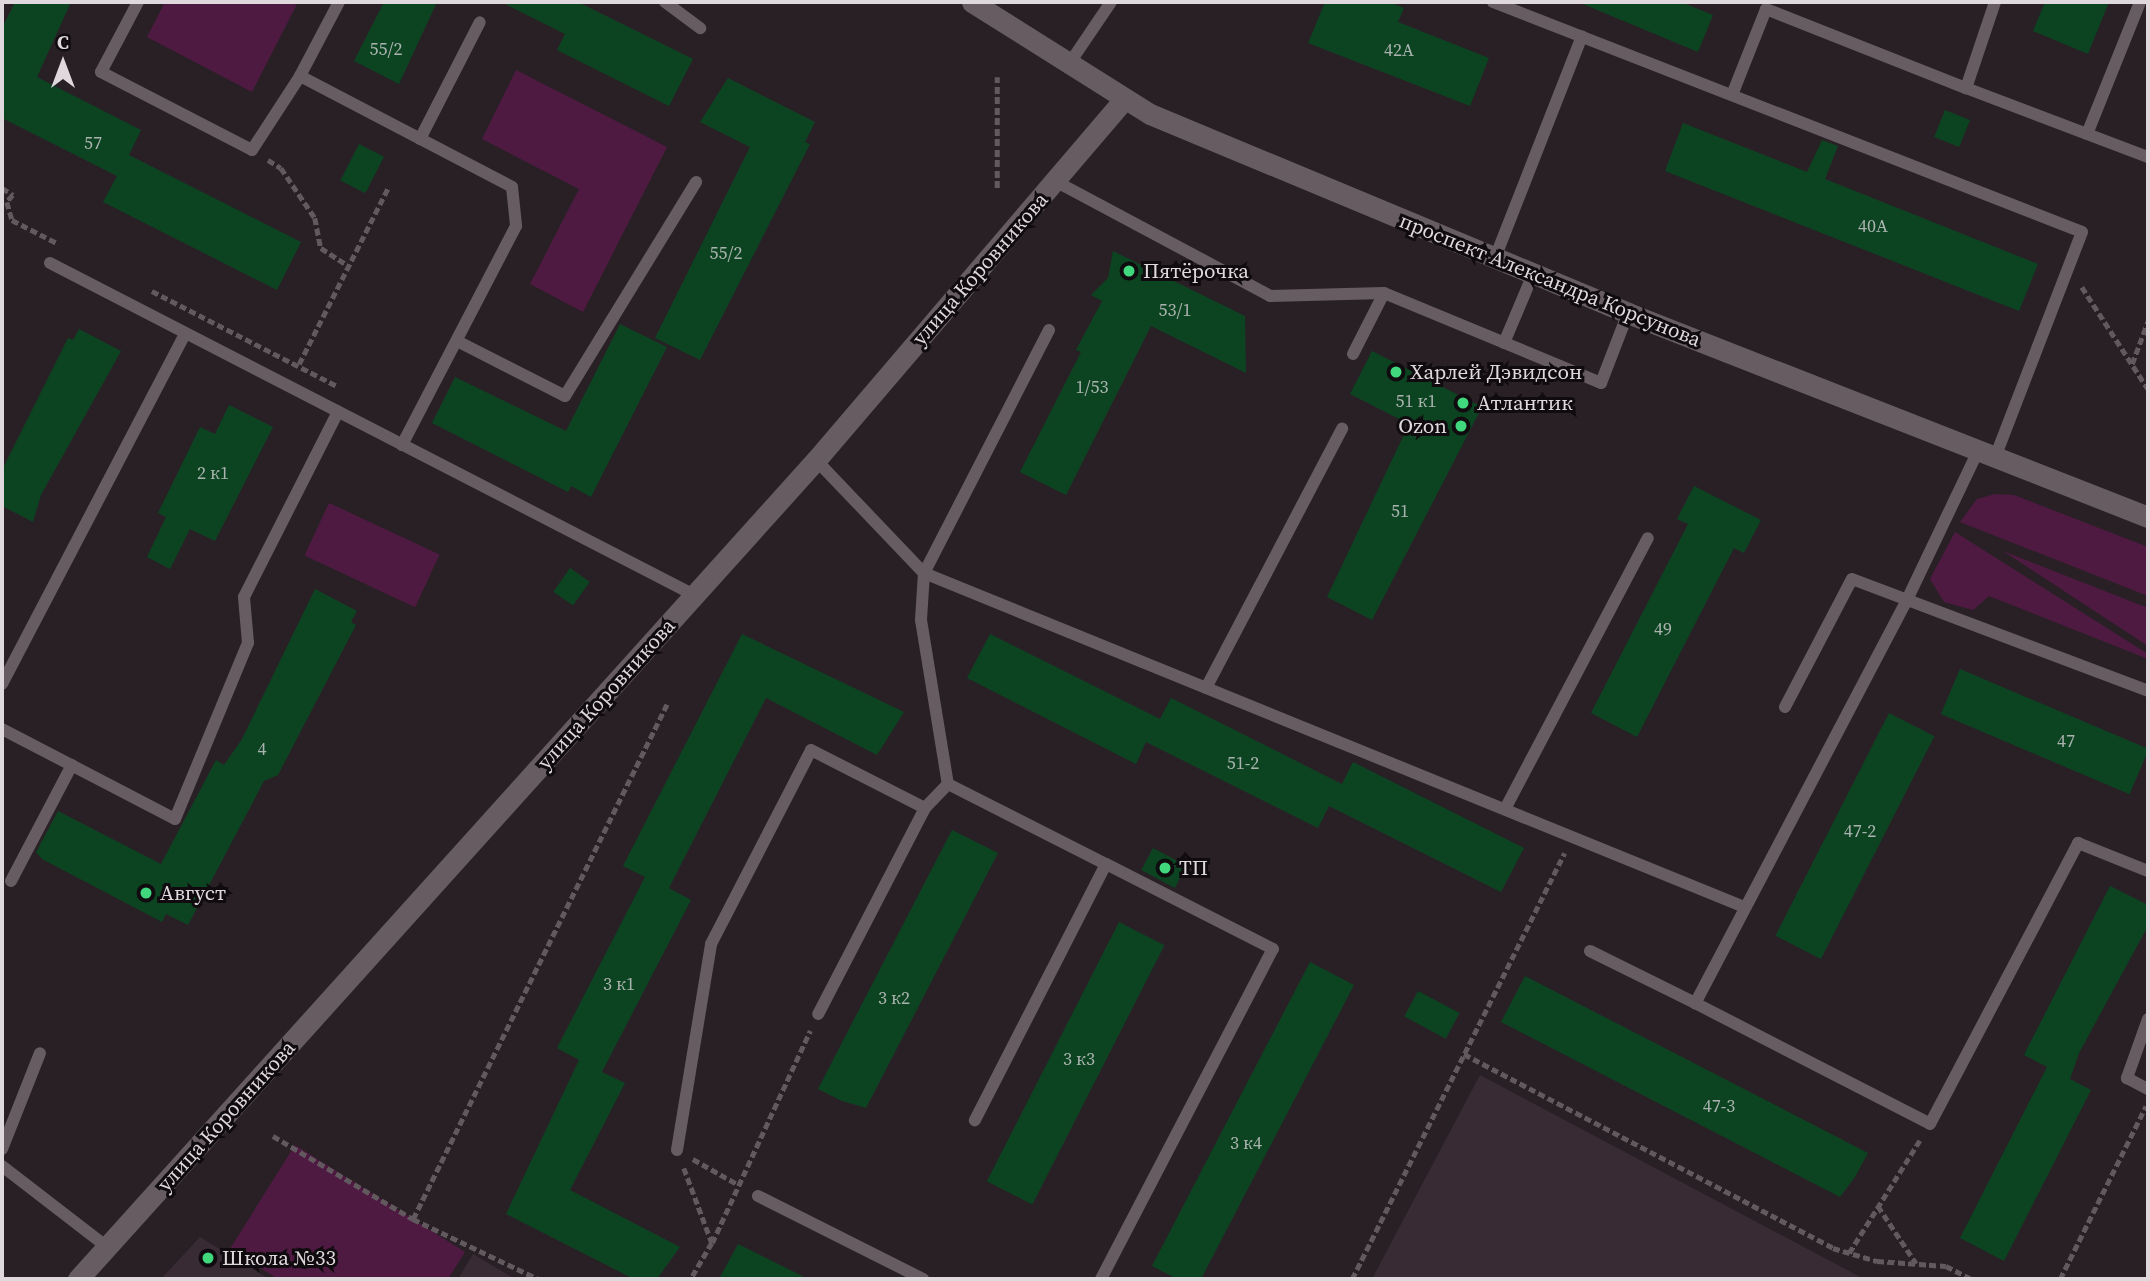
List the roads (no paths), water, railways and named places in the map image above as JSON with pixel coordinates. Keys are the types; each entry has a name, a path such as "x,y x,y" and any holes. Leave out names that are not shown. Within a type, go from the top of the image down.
{"street":[{"name":"проспект Александра Корсунова","path":"972,2 1067,67 1123,100 1628,313 2148,517"},
{"name":"улица Коровникова","path":"78,1279 816,460 1123,100"}],"lane":[{"path":"138,2 101,72 252,150 300,76 340,2"},
{"path":"666,2 700,28"},
{"path":"1067,67 1111,2"},
{"path":"1493,2 2082,232 1986,454 1695,1003"},
{"path":"1966,88 1995,2"},
{"path":"2087,134 2140,2"},
{"path":"1732,95 1766,9 2148,157"},
{"path":"420,139 480,22"},
{"path":"1494,258 1582,36"},
{"path":"300,76 512,187 516,226 402,445"},
{"path":"1055,181 1270,296 1384,293 1601,383 1628,313"},
{"path":"457,341 565,396 696,182"},
{"path":"50,263 694,595"},
{"path":"1504,343 1533,274"},
{"path":"1353,354 1384,293"},
{"path":"948,784 921,620 924,573 1049,330"},
{"path":"2,684 185,334"},
{"path":"2,729 175,819 248,643 244,597 338,412"},
{"path":"1206,688 1342,429"},
{"path":"816,460 924,573 1744,907"},
{"path":"1505,809 1648,538"},
{"path":"1785,707 1852,579 2148,691"},
{"path":"677,1150 711,944 811,750 925,808"},
{"path":"11,881 72,765"},
{"path":"818,1014 925,808 948,784"},
{"path":"948,784 1273,949 1101,1279"},
{"path":"1590,951 1930,1124 2078,843 2148,872"},
{"path":"975,1120 1106,864"},
{"path":"2148,1019 2127,1078 2148,1090"},
{"path":"2,1149 40,1053"},
{"path":"2,1166 107,1247"},
{"path":"758,1196 923,1279"}],"place":[{"name":"Пятёрочка","path":"1129,271"},
{"name":"Харлей Дэвидсон","path":"1396,372"},
{"name":"Атлантик","path":"1463,403"},
{"name":"Ozon","path":"1461,426"},
{"name":"ТП","path":"1165,868"},
{"name":"Август","path":"146,893"},
{"name":"Школа №33","path":"208,1258"}]}
